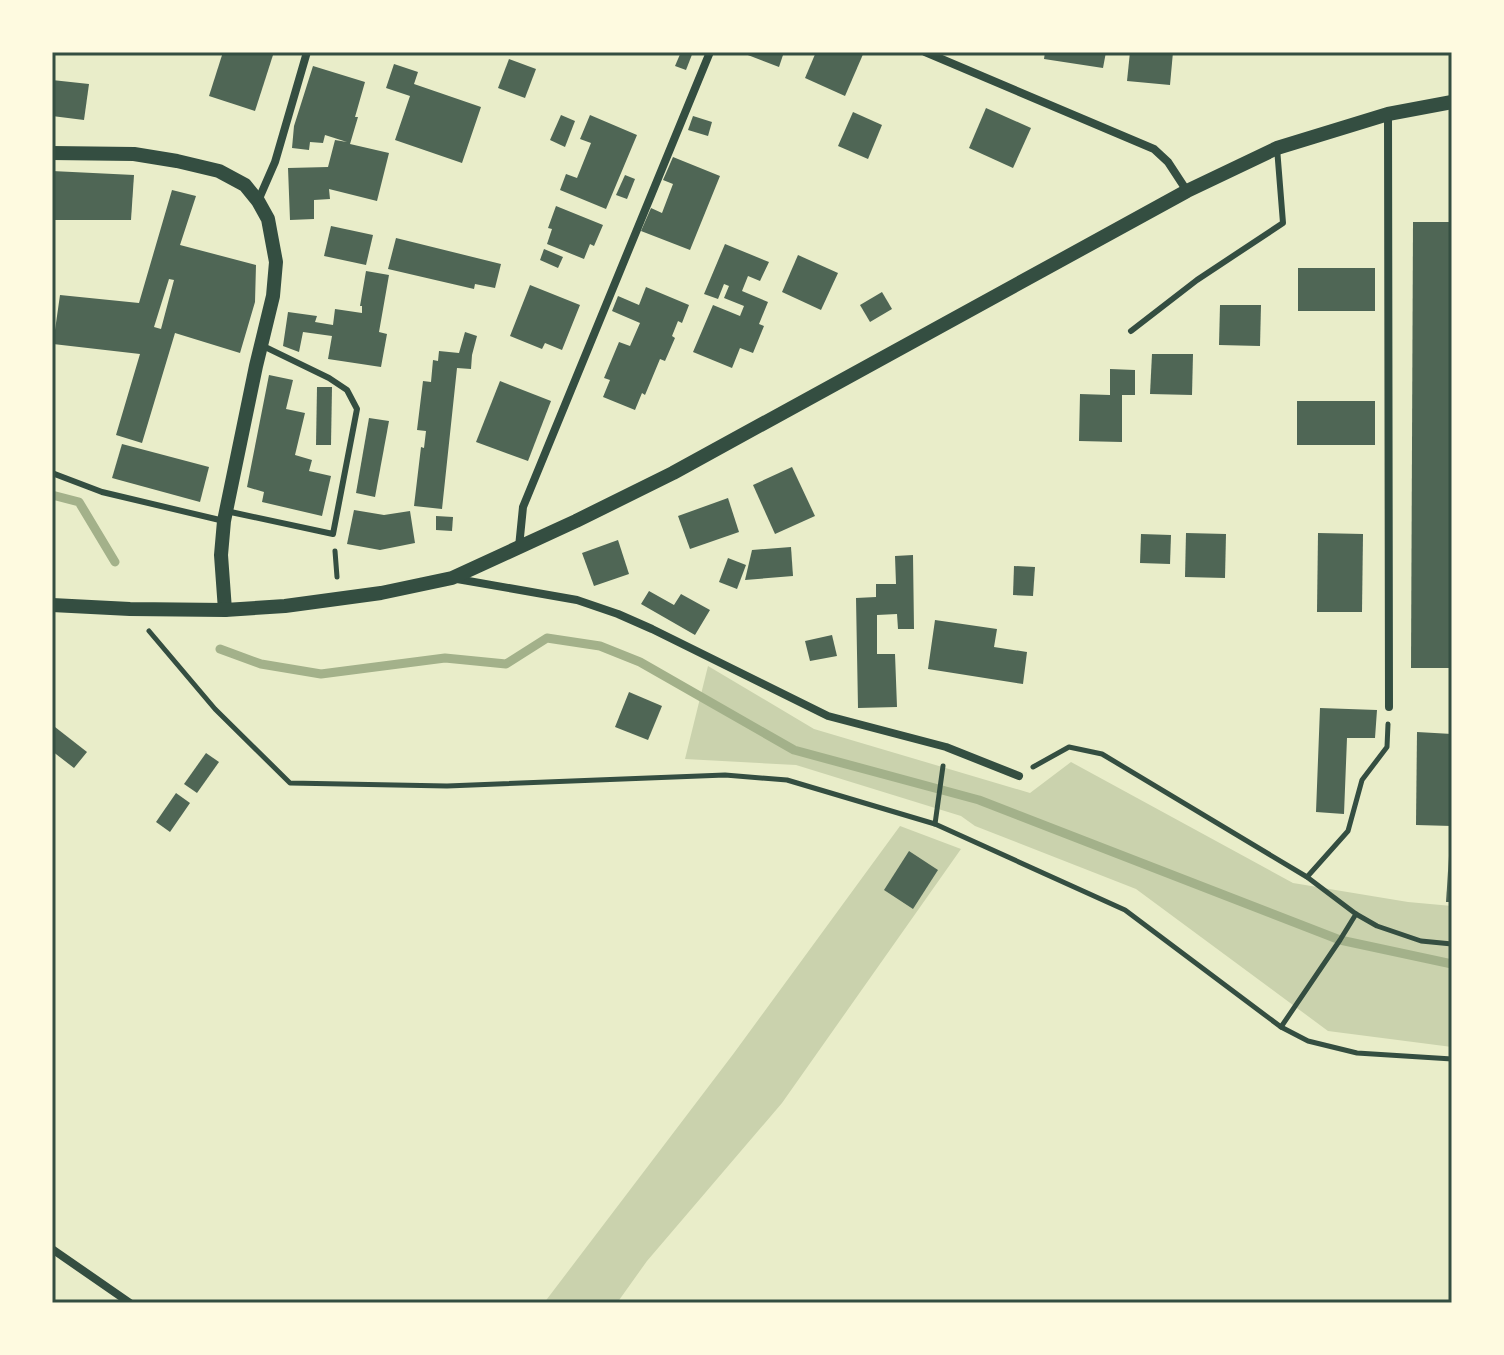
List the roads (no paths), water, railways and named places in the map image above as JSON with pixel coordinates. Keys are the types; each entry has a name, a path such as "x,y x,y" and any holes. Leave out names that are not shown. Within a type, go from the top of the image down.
{"street":[{"path":"258,201 275,162 307,52"},
{"path":"519,547 523,507 710,52"},
{"path":"925,52 1154,149 1168,162 1187,191"},
{"path":"52,605 225,610 285,606 381,593 452,578 673,473 1187,191 1277,148 1388,114 1452,102"},
{"path":"1388,114 1389,707"},
{"path":"52,153 134,154 219,171 245,185 268,219 276,262 273,296 225,516 221,555 225,610"},
{"path":"452,578 577,600 618,614 828,716 946,747 1019,776"},
{"path":"52,1249 130,1303"}],"lane":[{"path":"1131,331 1197,280 1283,223 1277,148"},
{"path":"52,473 102,492 333,534 357,409 347,390 329,378 261,345"}],"waterway":[{"path":"52,495 79,502 115,562"},
{"path":"220,649 261,664 321,674 445,658 506,664 547,638 600,646 640,662 794,750 979,800 1340,940 1452,964"}]}
